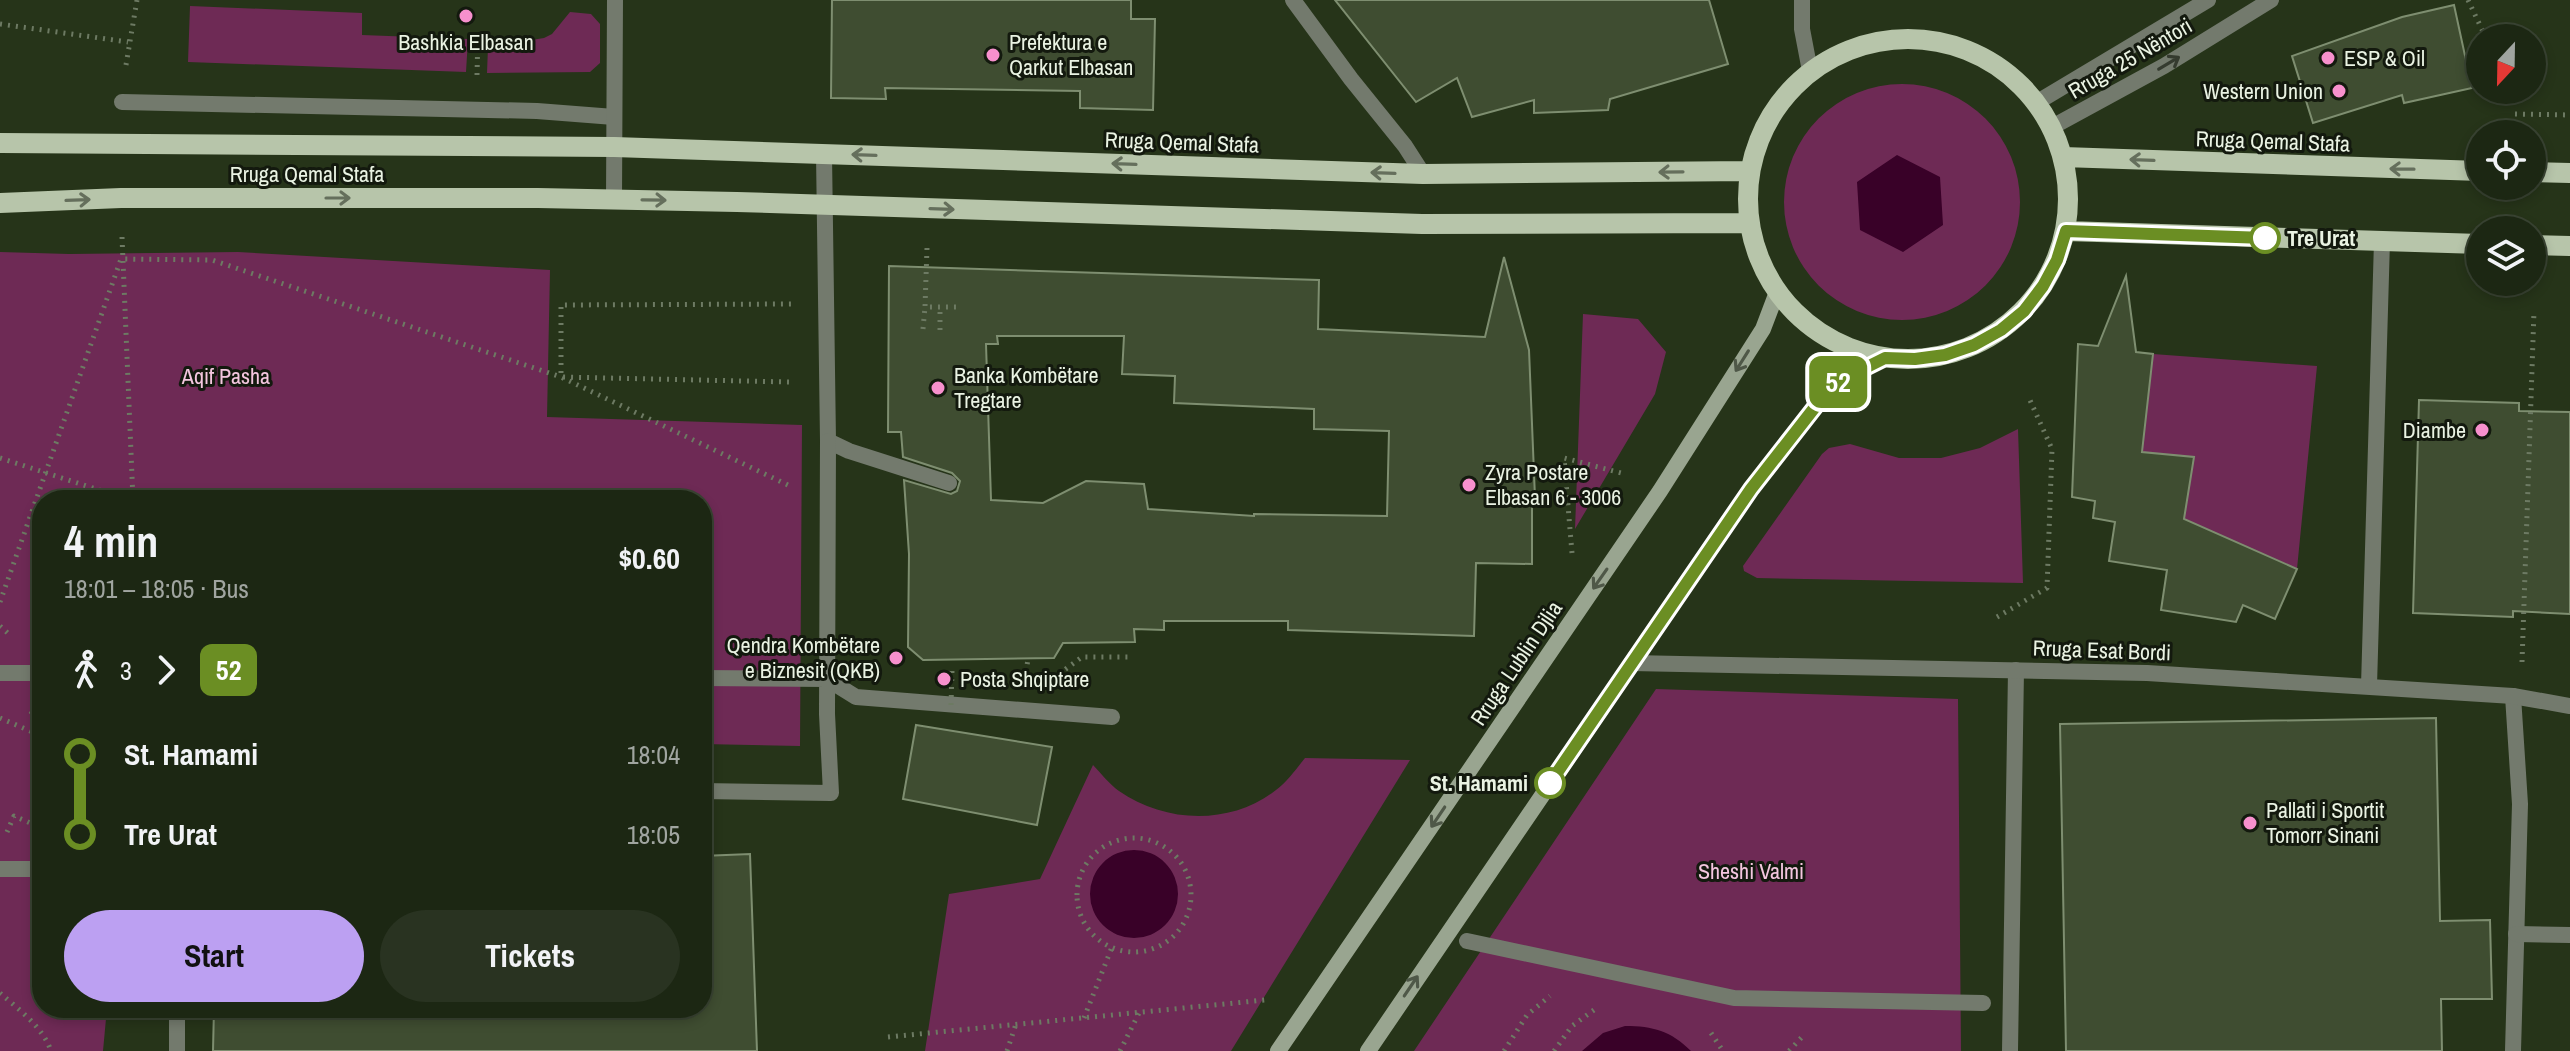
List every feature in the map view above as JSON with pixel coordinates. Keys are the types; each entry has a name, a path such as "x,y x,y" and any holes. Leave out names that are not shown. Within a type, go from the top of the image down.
{"main road":[{"path":"1898,39 1930,40 1961,47 1989,61 2015,79 2036,103 2052,127 2063,157 2069,194 2066,231 2057,260 2043,286 2024,311 2001,330 1974,345 1945,355 1915,359 1885,358 1848,347 1813,329 1793,312 1777,292 1754,247 1749,223 1749,171 1755,148 1777,105 1810,71 1837,54 1867,43 1898,39"},
{"name":"Rruga Qemal Stafa","path":"0,143 614,147 1423,174 1749,171"},
{"name":"Rruga Qemal Stafa","path":"2063,157 2466,171"},
{"path":"2546,172 2570,173"},
{"name":"Rruga Qemal Stafa","path":"0,203 121,198 614,199 1422,224 1749,223"},
{"path":"2066,231 2466,244"},
{"path":"2546,245 2570,246"},
{"name":"Rruga Lublin Djlia","path":"1278,1051 1660,491 1763,329 1777,292"},
{"path":"1368,1051 1751,489 1833,384 1885,358"}],"street":[{"path":"614,199 615,0"},
{"path":"1293,0 1423,174"},
{"path":"1802,0 1802,29 1810,71"},
{"name":"Rruga 25 Nëntori","path":"2036,103 2208,0"},
{"name":"Rruga 25 Nëntori","path":"2052,127 2164,66 2271,0"},
{"path":"122,102 537,111 614,117"},
{"path":"712,791 831,793 827,679 824,154"},
{"path":"2369,686 2382,241"},
{"path":"828,441 849,451 949,483"},
{"name":"Rruga Esat Bordi","path":"1631,663 2147,673 2513,696 2570,706"},
{"path":"2010,1051 2016,670"},
{"path":"0,673 32,673"},
{"path":"712,678 827,679 856,697 1112,717"},
{"path":"2513,696 2520,804 2513,1051"},
{"path":"0,869 32,869"},
{"path":"2516,934 2570,935"},
{"path":"1467,941 1734,998 1983,1003"},
{"path":"177,1018 177,1051"}],"path":[{"path":"122,102 128,42 137,0"},
{"path":"2468,0 2479,24"},
{"path":"0,24 128,42"},
{"path":"2515,114 2570,115"},
{"path":"122,231 131,490"},
{"path":"923,329 927,247"},
{"path":"121,259 212,260 561,377 827,504"},
{"path":"39,490 121,259"},
{"path":"561,377 561,305 796,303"},
{"path":"925,307 957,307"},
{"path":"940,307 940,330"},
{"path":"2522,669 2534,311"},
{"path":"561,377 796,382"},
{"path":"1997,617 2047,588 2052,449 2029,398"},
{"path":"0,458 99,490"},
{"path":"1572,562 1564,458 1628,475"},
{"path":"1552,471 1564,471"},
{"path":"0,602 32,510"},
{"path":"1026,673 1028,659"},
{"path":"951,705 952,671"},
{"path":"0,718 32,732"},
{"path":"1128,837 1163,845 1178,856 1187,871 1192,889 1191,907 1184,925 1157,948 1137,952 1112,947 1100,941 1086,926 1078,908 1076,888 1082,869 1094,853 1111,842 1128,837"},
{"path":"1084,1018 1112,947"},
{"path":"1504,1051 1527,1015 1583,966"},
{"path":"0,993 30,1020 51,1051"},
{"path":"888,1037 1272,999"},
{"path":"1554,1051 1572,1026 1596,1008"},
{"path":"1120,1051 1139,1013"},
{"path":"1007,1051 1016,1024"}],"green space":[{"path":"190,6 362,13 362,35 468,39 466,72 188,62"},
{"path":"570,12 591,14 600,24 600,63 590,72 487,73 488,47 544,38 552,34"},
{"path":"1902,84 1925,86 1947,93 1986,118 2011,157 2018,179 2018,225 2011,247 1986,286 1947,311 1925,318 1902,320 1879,318 1857,311 1818,286 1793,247 1786,225 1784,202 1786,179 1793,157 1818,118 1857,93 1879,86"},
{"name":"Aqif Pasha","path":"0,252 238,252 550,270 547,417 802,425 800,746 712,744 712,490 32,490 32,1018 106,1018 103,1051 0,1051"},
{"path":"1583,314 1638,319 1666,352 1655,394 1575,529"},
{"path":"2153,354 2317,366 2297,569 2184,519 2194,458 2142,452"},
{"path":"2018,429 2023,583 1757,578 1744,571 1743,566 1829,448 1850,444 1899,458 1941,458 1980,448"},
{"name":"Sheshi Valmi","path":"1656,689 1958,699 1961,1051 1414,1051"},
{"path":"1305,758 1410,760 1231,1051 925,1051 949,894 1040,879 1093,765 1115,788 1137,802 1177,814 1198,816 1218,815 1258,802 1292,775"}],"shaded area":[{"path":"1897,155 1940,177 1943,225 1903,252 1860,230 1857,182"},
{"path":"1134,850 1159,857 1171,869 1178,894 1171,919 1159,931 1134,938 1109,931 1097,919 1090,894 1097,869 1109,857"},
{"path":"1625,1026 1661,1031 1691,1051 1582,1051 1603,1033"}],"building":[{"name":"Prefektura e Qarkut Elbasan","path":"832,0 1131,0 1131,19 1155,19 1153,110 1080,108 1080,91 885,88 886,99 831,98"},
{"path":"1335,0 1709,0 1728,64 1610,99 1608,110 1534,113 1534,100 1472,117 1457,78 1416,102"},
{"path":"2454,5 2466,60 2466,89 2404,103 2402,95 2313,123 2292,56 2402,17"},
{"path":"1504,257 1529,350 1535,498 1532,498 1532,564 1476,563 1474,636 1288,630 1288,621 1164,621 1164,630 1134,629 1135,642 1063,643 1054,658 923,660 908,647 909,554 904,480 951,494 957,491 960,481 952,473 903,457 901,432 888,432 889,266 1319,280 1318,329 1485,337","holes":["997,336 1124,336 1122,374 1175,376 1174,403 1314,409 1314,429 1389,431 1387,516 1254,516 1148,509 1144,484 1086,481 1043,503 991,500 986,344 998,344"]},
{"path":"2126,276 2136,352 2153,354 2142,452 2194,457 2184,519 2297,569 2275,619 2243,605 2236,622 2161,610 2167,570 2109,561 2115,522 2093,518 2095,501 2072,497 2078,344 2098,346"},
{"path":"2419,400 2519,403 2519,411 2570,412 2570,614 2513,611 2513,617 2413,613"},
{"name":"Pallati i Sportit Tomorr Sinani","path":"2436,718 2440,921 2490,920 2492,999 2441,999 2442,1051 2066,1051 2060,724"},
{"path":"916,725 1052,747 1037,825 903,799"},
{"path":"750,854 757,1051 213,1051 214,1018 712,1018 712,856"}],"bus line":[{"name":"52","path":"1550,783 1751,489 1833,384 1885,358 1915,359 1945,355 1974,345 2001,330 2024,311 2043,286 2057,260 2066,231 2265,238"}],"place":[{"name":"Bashkia Elbasan","path":"466,16"},
{"name":"Prefektura e Qarkut Elbasan","path":"993,55"},
{"name":"ESP & Oil","path":"2328,58"},
{"name":"Western Union","path":"2339,91"},
{"name":"Tre Urat","path":"2265,238"},
{"name":"Banka Kombëtare Tregtare","path":"938,388"},
{"name":"Diambe","path":"2482,430"},
{"name":"Zyra Postare Elbasan 6 - 3006","path":"1469,485"},
{"name":"Qendra Kombëtare e Biznesit (QKB)","path":"896,658"},
{"name":"Posta Shqiptare","path":"944,679"},
{"name":"St. Hamami","path":"1550,783"},
{"name":"Pallati i Sportit Tomorr Sinani","path":"2250,823"}]}
